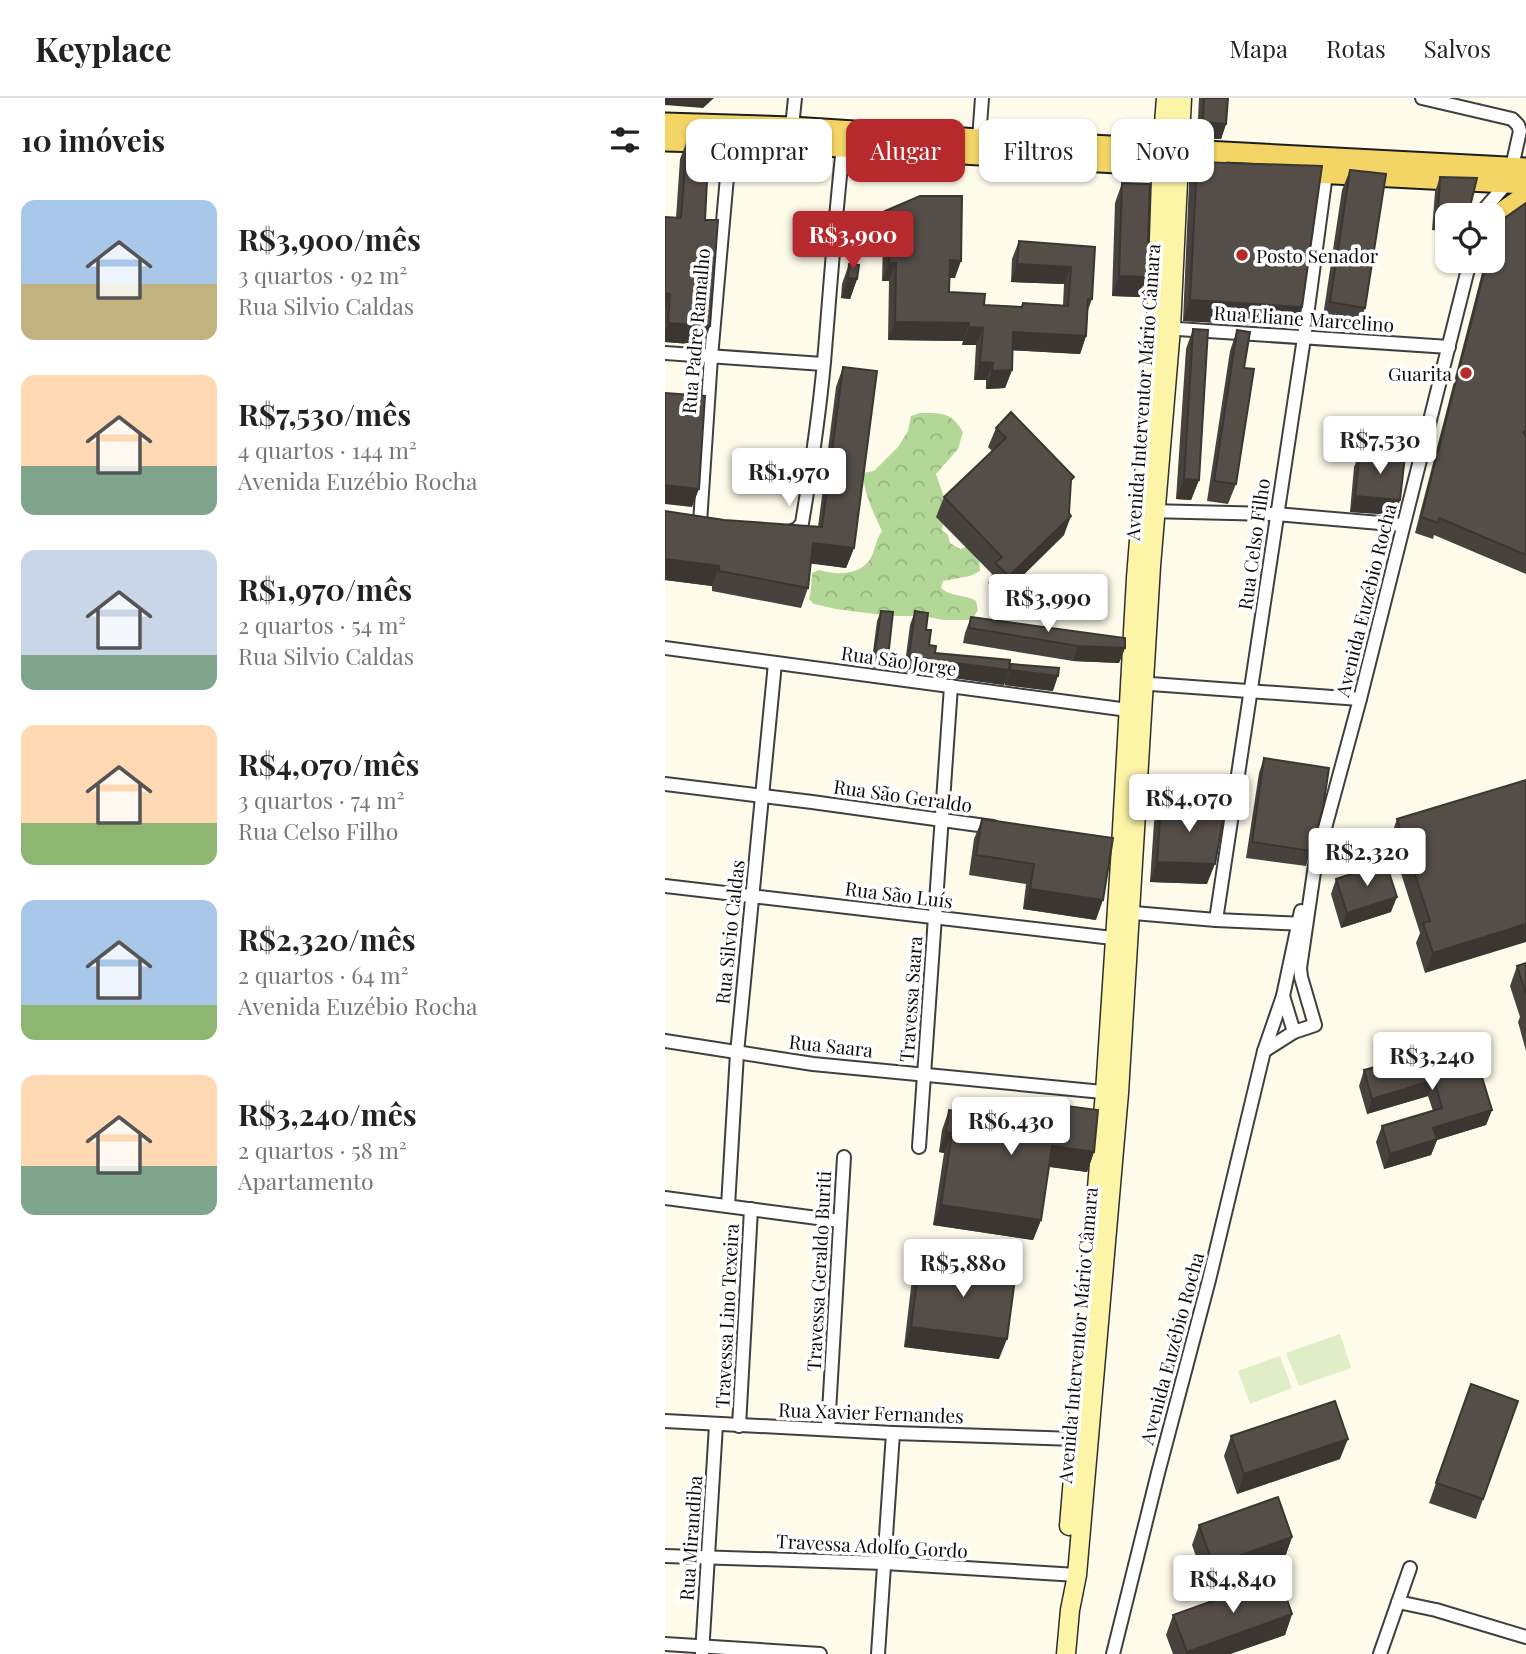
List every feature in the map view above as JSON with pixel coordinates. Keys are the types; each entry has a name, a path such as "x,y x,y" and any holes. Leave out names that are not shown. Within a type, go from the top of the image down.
{"main road":[{"name":"Avenida Interventor Mário Câmara","path":"1166,98 1167,119"},
{"name":"Avenida Interventor Mário Câmara","path":"1178,119 1182,98"},
{"path":"665,123 686,124"},
{"path":"832,130 979,139"},
{"path":"665,141 686,142"},
{"path":"832,148 1111,156"},
{"path":"1214,160 1518,175"},
{"path":"1214,163 1326,174 1484,182 1518,175"},
{"name":"Avenida Interventor Mário Câmara","path":"1121,847 1137,683 1163,328 1169,182"},
{"path":"1505,205 1526,195"},
{"name":"Avenida Interventor Mário Câmara","path":"1071,1575 1112,1092 1122,939 1121,847 1128,710 1137,683"},
{"name":"Avenida Interventor Mário Câmara","path":"1066,1654 1076,1439 1100,1244"}],"street":[{"path":"793,119 795,98"},
{"path":"980,119 982,98"},
{"path":"1422,98 1507,117 1515,122 1520,131 1518,175 1495,203"},
{"path":"781,532 797,529 802,523 813,455 843,148"},
{"name":"Rua Celso Filho","path":"1216,920 1252,692 1326,174"},
{"name":"Rua Padre Ramalho","path":"700,523 727,182"},
{"path":"1484,182 1485,203"},
{"name":"Avenida Euzébio Rocha","path":"1113,1654 1265,1052 1302,924 1467,273"},
{"name":"Rua Eliane Marcelino","path":"1163,328 1449,347"},
{"path":"665,353 824,364"},
{"path":"1149,511 1276,514 1403,525"},
{"name":"Rua São Jorge","path":"665,648 1128,710"},
{"name":"Rua Silvio Caldas","path":"728,1206 737,1053 775,663"},
{"path":"1137,683 1360,699"},
{"name":"Travessa Saara","path":"919,1147 951,686"},
{"name":"Rua São Geraldo","path":"665,784 1010,830"},
{"name":"Rua São Luís","path":"665,886 1122,939"},
{"path":"1123,912 1302,924"},
{"name":"Avenida Euzébio Rocha","path":"1265,1052 1294,1032 1315,1025 1301,977 1302,924"},
{"path":"1283,996 1294,1032"},
{"name":"Rua Saara","path":"665,1041 813,1064 1112,1092"},
{"name":"Travessa Geraldo Buriti","path":"828,1429 843,1157"},
{"path":"665,1198 840,1221"},
{"name":"Travessa Lino Texeira","path":"739,1426 751,1209"},
{"name":"Rua Xavier Fernandes","path":"665,1421 1076,1439"},
{"name":"Rua Mirandiba","path":"703,1650 716,1425"},
{"path":"878,1654 893,1433"},
{"name":"Travessa Adolfo Gordo","path":"665,1556 885,1563 1071,1575"},
{"path":"1380,1654 1411,1568"},
{"path":"1398,1602 1436,1610 1526,1637"},
{"path":"665,1644 703,1650 820,1654"}],"green space":[{"path":"920,413 950,417 963,432 958,449 936,474 945,500 937,517 943,524 942,530 948,535 950,543 960,549 971,545 979,556 980,571 970,576 943,581 941,588 976,601 978,610 972,620 944,620 923,616 890,616 814,604 809,599 812,573 819,570 843,573 858,570 873,553 882,531 867,496 863,473 874,471 898,447 908,431 911,416"},
{"path":"1340,1334 1351,1368 1299,1386 1286,1353"},
{"path":"1280,1356 1292,1388 1250,1404 1238,1371"}],"building":[{"path":"1204,98 1228,98 1226,124 1214,123 1214,119 1203,119"},
{"path":"686,154 686,182 707,182 705,220 718,220 710,326 668,323 670,294 665,293 665,217 681,218"},
{"name":"Posto Senador","path":"1214,163 1322,166 1302,307 1190,300 1196,182 1214,182"},
{"path":"1350,170 1386,174 1365,308 1330,302"},
{"path":"1440,177 1477,178 1471,203 1439,203"},
{"path":"1122,183 1150,184 1147,277 1119,276"},
{"path":"920,196 962,196 961,261 950,260 949,292 985,294 984,305 1022,307 1023,303 1068,306 1071,267 1017,264 1019,241 1095,247 1092,299 1088,299 1086,336 1013,332 1012,370 992,371 993,363 980,362 983,328 969,327 969,323 895,322 896,263 889,263 890,222 885,211"},
{"path":"1526,203 1526,430 1523,432 1526,436 1526,555 1439,518 1438,523 1421,517 1484,273 1505,273 1505,218"},
{"path":"849,264 859,265 857,279 848,278"},
{"path":"1193,329 1208,330 1199,480 1184,479"},
{"path":"1237,330 1250,332 1244,368 1254,369 1236,484 1214,481"},
{"path":"843,367 877,371 854,548 813,543 808,588 719,571 719,566 665,559 665,511 724,520 822,527"},
{"path":"665,393 705,396 699,489 665,485"},
{"path":"1011,412 1074,477 1071,480 1071,516 1009,576 995,563 1002,557 944,497 1006,438 996,428"},
{"path":"1360,452 1405,456 1400,500 1355,496"},
{"path":"881,611 893,612 888,658 874,657"},
{"path":"915,611 928,613 926,630 931,630 929,645 936,646 935,653 1010,660 1009,670 909,657"},
{"path":"971,617 1125,638 1125,648 1078,646 969,628"},
{"path":"1011,664 1059,668 1058,676 1010,670"},
{"path":"1264,758 1329,768 1323,808 1311,851 1252,842"},
{"path":"1526,780 1526,924 1433,953 1423,923 1430,921 1397,819"},
{"path":"1161,802 1225,809 1215,864 1157,862"},
{"path":"982,819 1113,838 1103,900 1030,889 1034,864 976,855"},
{"path":"1386,863 1397,897 1347,913 1336,879"},
{"path":"1526,963 1526,994 1517,966"},
{"path":"1471,1041 1492,1110 1433,1128 1437,1139 1390,1154 1382,1126 1442,1108 1435,1083 1434,1080 1372,1099 1364,1070"},
{"path":"1035,1102 1098,1110 1094,1152 1052,1146 1041,1220 941,1205 952,1133 946,1132 949,1110 1033,1121"},
{"path":"920,1259 1016,1271 1007,1339 911,1327"},
{"path":"1471,1384 1518,1401 1483,1499 1436,1483"},
{"path":"1335,1401 1348,1439 1244,1474 1231,1436"},
{"path":"1278,1497 1292,1537 1213,1565 1199,1525"},
{"path":"1279,1577 1292,1614 1187,1652 1173,1615"}],"place":[{"name":"Posto Senador","path":"1242,255"},
{"name":"Guarita","path":"1466,373"}]}
